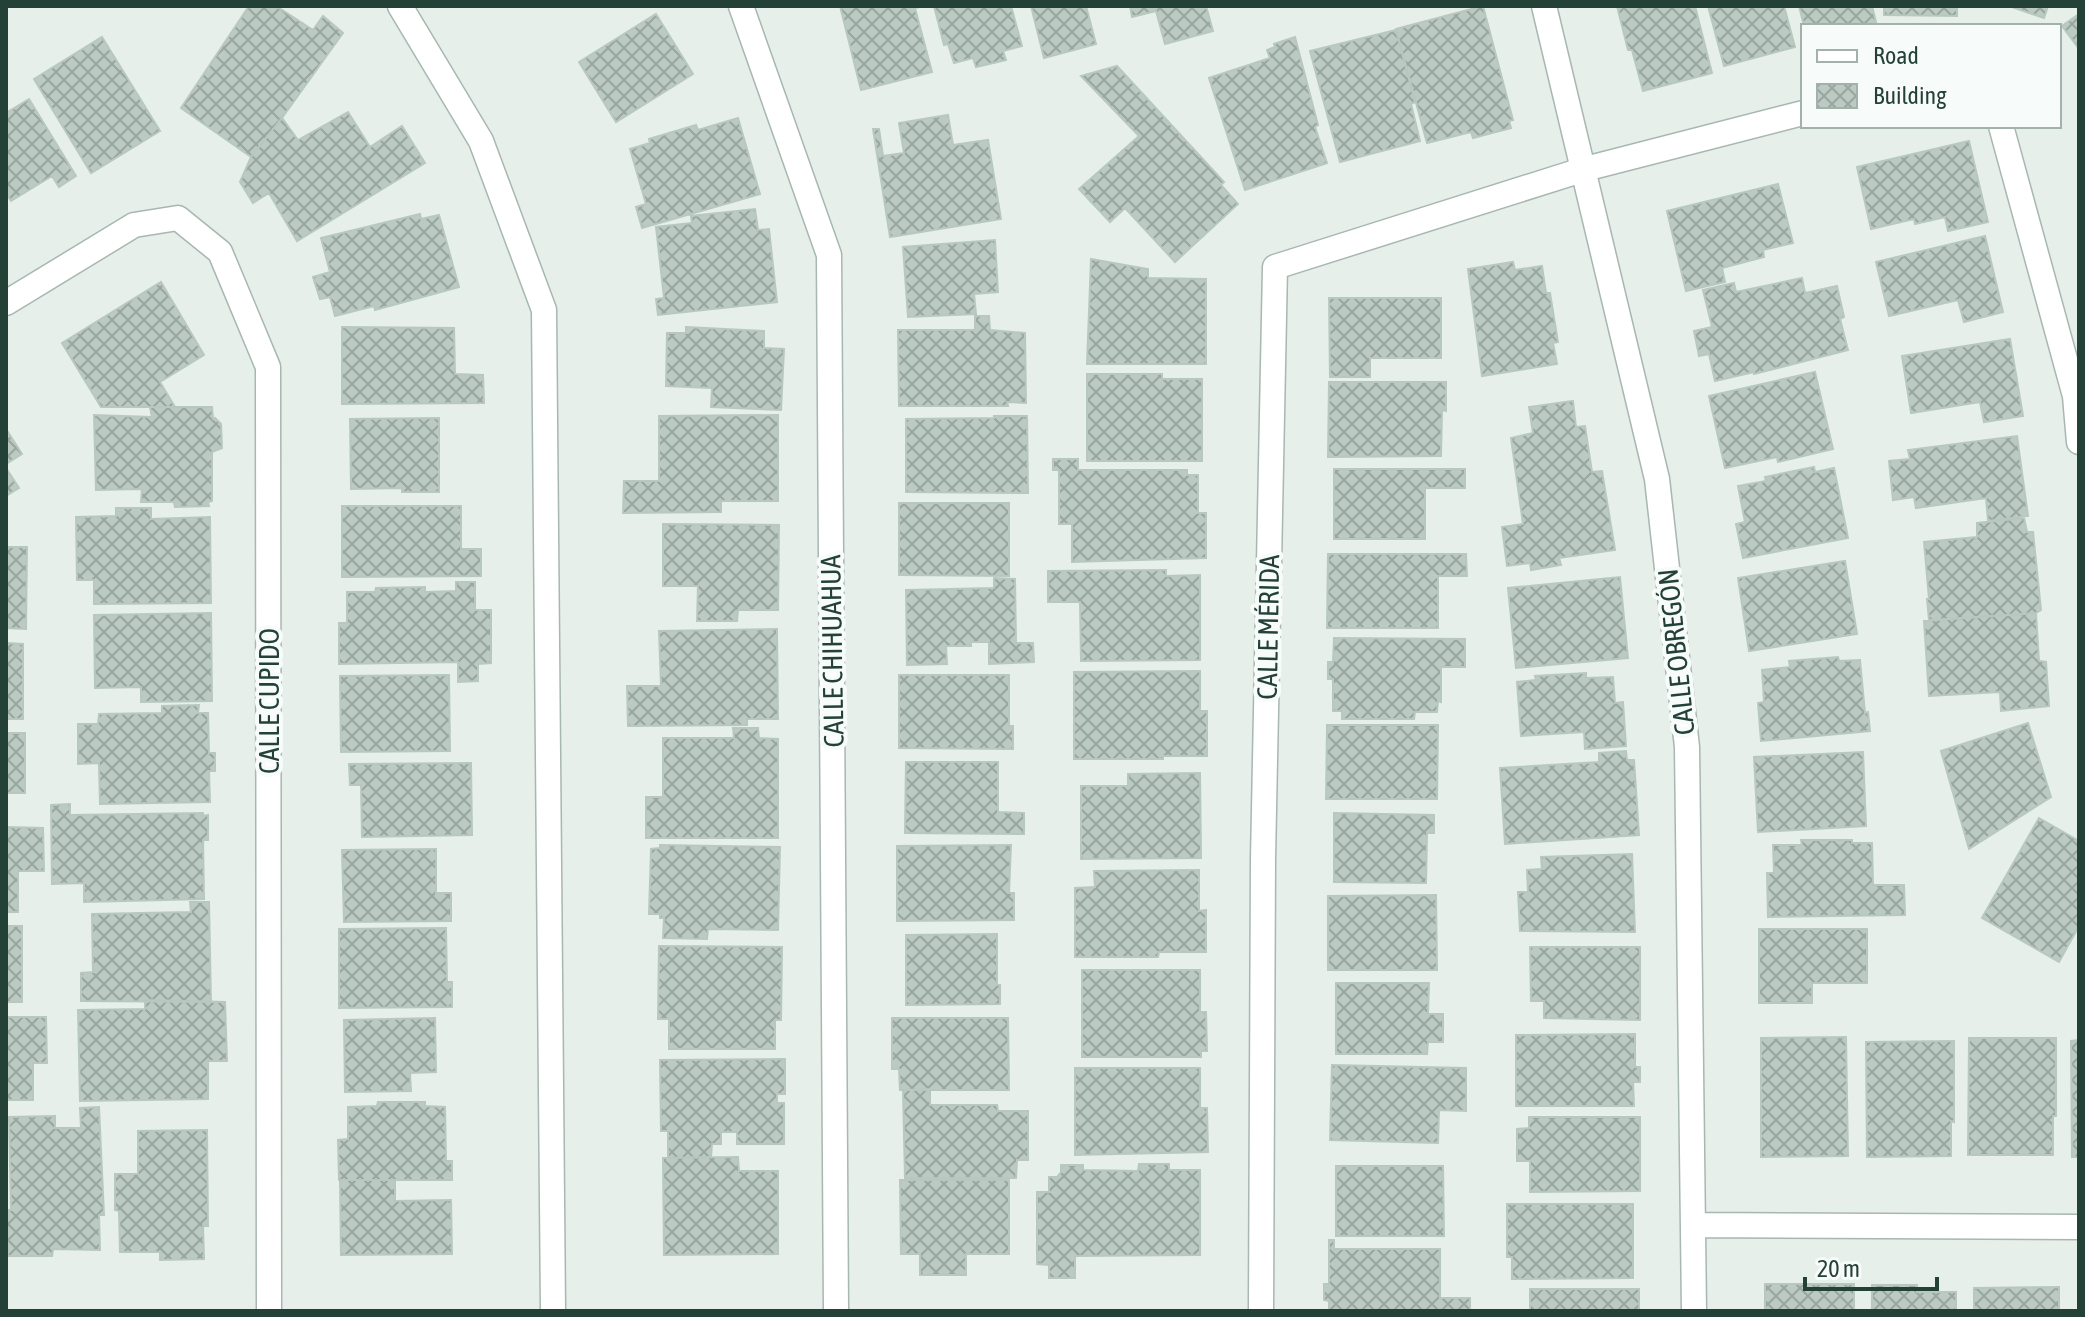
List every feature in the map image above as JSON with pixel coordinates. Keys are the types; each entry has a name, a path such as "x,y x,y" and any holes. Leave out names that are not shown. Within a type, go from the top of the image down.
{"street":[{"path":"400,6 481,141 544,310 553,1311"},
{"name":"CALLE CHIHUAHUA","path":"741,6 829,255 836,1311"},
{"name":"CALLE OBREGÓN","path":"1544,6 1657,479 1687,747 1694,1311"},
{"path":"1585,169 1801,114"},
{"path":"2002,128 2075,396 2079,442"},
{"name":"CALLE MÉRIDA","path":"1261,1311 1263,844 1275,267 1585,169"},
{"name":"CALLE CUPIDO","path":"6,303 134,225 178,218 220,252 268,367 269,1311"},
{"path":"1694,1225 2079,1227"}],"building":[{"path":"249,6 276,6 313,30 323,16 343,33 251,157 181,108"},
{"path":"840,6 924,6 915,8 932,72 861,90"},
{"path":"934,6 1011,6 1022,46 1003,51 1006,60 976,67 973,58 954,63 948,44 944,45"},
{"path":"1031,6 1086,6 1096,44 1044,58"},
{"path":"1130,6 1206,6 1213,31 1165,44 1156,11 1132,17"},
{"path":"1483,6 1513,120 1509,121 1511,128 1473,138 1471,132 1427,143 1396,29"},
{"path":"1617,6 1695,6 1712,73 1643,91"},
{"path":"1708,6 1784,6 1795,47 1724,66"},
{"path":"1799,6 1872,6 1876,24 1804,24"},
{"path":"1884,6 1957,6 1957,16 1884,15"},
{"path":"2009,6 2048,6 2044,18"},
{"path":"656,14 693,74 616,122 579,62"},
{"path":"2079,14 2079,49 2062,26"},
{"path":"1396,30 1415,102 1411,104 1420,141 1340,162 1310,51"},
{"path":"102,37 160,131 91,173 34,79"},
{"path":"1295,37 1318,125 1315,127 1327,163 1245,190 1209,78 1270,58 1267,50 1275,47 1274,44"},
{"path":"1117,66 1224,182 1221,185 1238,204 1175,262 1125,208 1110,222 1079,189 1139,136 1081,76"},
{"path":"29,99 76,176 59,187 52,176 11,201 6,193 6,113"},
{"path":"348,112 370,147 402,126 425,163 297,241 269,193 253,203 240,182 251,157 282,118 298,140"},
{"path":"948,115 953,145 988,140 1001,219 890,237 873,129 879,129 883,156 904,153 899,123"},
{"path":"738,118 760,194 642,228 636,207 646,204 630,149 650,143 649,139 696,125 698,130"},
{"path":"1969,141 1988,222 1948,231 1945,217 1915,224 1914,219 1871,229 1857,167"},
{"path":"1778,184 1793,243 1763,250 1764,257 1722,268 1725,282 1686,291 1667,211"},
{"path":"755,209 758,230 769,229 777,302 658,315 656,299 664,298 656,227 692,223 691,216"},
{"path":"420,214 421,219 439,215 459,287 375,310 374,306 335,316 330,297 320,299 313,277 330,272 321,238"},
{"path":"1985,236 2003,312 1964,322 1958,300 1889,316 1876,262"},
{"path":"995,240 998,292 974,294 976,314 908,317 903,247"},
{"path":"1091,259 1148,269 1148,278 1206,279 1206,364 1087,364"},
{"path":"1513,262 1515,270 1542,266 1558,342 1553,343 1557,364 1482,376 1468,269"},
{"path":"1802,278 1805,293 1837,286 1844,317 1840,319 1848,350 1715,381 1709,354 1699,356 1694,331 1712,327 1703,290 1734,283 1736,292"},
{"path":"161,282 204,355 160,382 175,407 101,407 62,343"},
{"path":"1329,298 1441,298 1441,358 1370,358 1370,377 1330,377"},
{"path":"975,316 989,316 990,330 1025,333 1026,403 1007,402 1008,406 899,406 898,330 975,330"},
{"path":"342,327 454,328 455,374 483,375 484,403 342,404"},
{"path":"686,327 764,331 764,348 784,349 781,410 711,407 712,388 666,386 667,333 686,333"},
{"path":"2010,339 2023,416 1984,422 1980,402 1911,413 1902,356"},
{"path":"1815,372 1833,449 1778,462 1777,457 1725,468 1709,396"},
{"path":"1087,374 1162,374 1162,379 1202,379 1202,461 1087,461"},
{"path":"1329,382 1446,382 1441,456 1328,457"},
{"path":"1573,401 1576,427 1585,426 1592,472 1602,471 1615,550 1559,558 1561,565 1531,570 1530,563 1507,566 1502,527 1523,524 1511,438 1533,433 1529,407"},
{"path":"150,407 212,407 213,419 221,424 222,448 212,452 212,501 208,502 209,506 175,507 174,502 141,502 142,489 96,490 94,415 152,417"},
{"path":"778,415 778,501 721,501 721,512 623,513 624,481 659,481 659,416"},
{"path":"1027,416 1028,493 906,492 906,419"},
{"path":"439,418 439,492 402,492 402,488 351,489 350,419"},
{"path":"6,429 22,454 6,464"},
{"path":"2017,436 2028,516 1988,521 1986,498 1916,508 1914,497 1893,500 1889,461 1910,459 1908,450"},
{"path":"1053,459 1078,459 1078,470 1187,470 1187,475 1198,475 1198,513 1206,513 1206,558 1072,562 1072,524 1059,524 1059,470 1053,470"},
{"path":"1814,467 1815,472 1834,468 1848,538 1743,558 1736,524 1745,522 1738,486"},
{"path":"6,468 19,488 6,496"},
{"path":"1334,469 1465,469 1465,488 1425,488 1425,539 1334,539"},
{"path":"899,503 1009,503 1009,576 899,575"},
{"path":"342,506 461,506 461,549 481,549 481,576 342,577"},
{"path":"116,508 151,508 151,519 210,517 211,603 94,604 94,580 77,580 76,517 116,516"},
{"path":"2024,518 2027,532 2033,532 2041,610 2036,613 1929,620 1924,542 1977,537 1977,523"},
{"path":"663,524 779,525 778,610 738,610 737,621 697,621 698,586 663,586"},
{"path":"6,547 27,547 26,629 6,628"},
{"path":"1328,554 1466,554 1467,576 1438,576 1438,628 1327,628"},
{"path":"1845,561 1857,634 1749,651 1738,578"},
{"path":"1166,570 1166,576 1200,575 1200,660 1081,661 1080,602 1048,602 1048,571"},
{"path":"1620,577 1628,658 1516,668 1508,588"},
{"path":"994,578 1015,579 1016,643 1033,643 1034,662 989,664 989,642 971,642 971,646 946,646 947,664 907,665 906,590 994,588"},
{"path":"456,582 475,582 475,610 491,610 491,663 478,664 478,681 458,682 458,662 339,664 339,623 347,623 347,592 425,587 425,592 456,591"},
{"path":"211,613 212,701 141,702 141,687 95,688 94,615"},
{"path":"2036,613 2039,661 2046,662 2049,706 2001,711 2000,692 1929,696 1924,621"},
{"path":"777,629 778,719 747,719 747,725 628,726 627,686 661,686 659,631"},
{"path":"1334,638 1465,639 1465,667 1441,667 1441,702 1438,701 1437,712 1415,712 1414,719 1342,719 1342,711 1333,711 1333,679 1328,679 1328,662 1333,662"},
{"path":"6,643 23,644 23,719 6,719"},
{"path":"1838,657 1839,661 1860,660 1865,713 1868,712 1870,731 1761,741 1758,703 1764,702 1762,670 1790,667 1789,661"},
{"path":"1200,671 1200,711 1207,711 1207,756 1074,759 1074,672"},
{"path":"1586,673 1586,678 1613,677 1615,703 1623,702 1626,746 1585,749 1584,732 1521,736 1517,682 1536,680 1535,676"},
{"path":"449,675 450,751 341,752 340,676"},
{"path":"899,675 1009,675 1009,726 1013,726 1013,749 899,748"},
{"path":"199,705 198,713 208,713 209,753 215,753 215,771 209,771 210,802 100,804 99,763 78,764 78,724 98,724 99,714 162,713 162,706"},
{"path":"2028,723 2051,797 1969,849 1941,751"},
{"path":"1327,725 1438,725 1437,799 1326,799"},
{"path":"733,728 758,728 759,738 778,739 778,838 646,838 646,797 663,797 663,738 734,738"},
{"path":"6,733 25,733 25,793 6,793"},
{"path":"1626,751 1627,760 1634,760 1639,835 1505,844 1500,768 1599,762 1599,753"},
{"path":"1863,752 1866,826 1758,832 1754,757"},
{"path":"906,762 998,762 998,812 1024,813 1024,834 905,833"},
{"path":"471,763 472,835 362,837 361,785 350,785 349,764"},
{"path":"1200,773 1201,858 1081,859 1081,786 1128,786 1128,774"},
{"path":"70,804 70,815 208,815 208,840 203,840 204,899 84,902 84,883 52,884 51,805"},
{"path":"1334,813 1434,815 1434,833 1427,833 1426,883 1334,882"},
{"path":"2039,818 2079,841 2079,926 2059,962 1982,918"},
{"path":"6,827 43,828 44,871 18,871 18,912 6,912"},
{"path":"1801,840 1872,843 1873,885 1904,885 1905,915 1768,917 1767,873 1774,873 1773,845 1802,845"},
{"path":"660,845 780,847 778,930 708,929 707,939 663,938 664,918 660,918 660,914 649,914 651,849 660,848"},
{"path":"1011,845 1009,893 1014,893 1014,920 897,921 897,846"},
{"path":"436,849 436,893 451,893 451,921 344,922 342,850"},
{"path":"1632,854 1635,932 1520,931 1518,892 1528,892 1527,870 1542,869 1541,857"},
{"path":"1199,870 1199,911 1206,910 1206,952 1159,952 1158,957 1075,957 1075,888 1095,887 1094,871"},
{"path":"1436,895 1437,970 1328,970 1328,896"},
{"path":"190,902 209,902 211,1002 81,1001 81,973 93,972 92,914 191,912"},
{"path":"6,926 22,926 22,1002 6,1002"},
{"path":"446,928 447,982 452,982 452,1007 339,1008 339,929"},
{"path":"1759,929 1867,929 1867,983 1812,983 1812,1003 1759,1003"},
{"path":"997,934 1000,1004 906,1005 906,935"},
{"path":"659,946 782,947 781,1020 775,1020 775,1049 669,1049 669,1019 658,1019"},
{"path":"1530,947 1640,947 1640,1020 1544,1018 1544,1001 1531,1001"},
{"path":"1082,970 1200,970 1200,1012 1206,1012 1207,1051 1201,1051 1201,1057 1082,1057"},
{"path":"1336,983 1429,983 1428,1014 1443,1014 1443,1042 1428,1042 1427,1054 1336,1054"},
{"path":"145,1000 225,1002 227,1061 208,1061 208,1099 80,1101 78,1010 145,1009"},
{"path":"6,1017 46,1017 47,1063 33,1063 33,1100 6,1100"},
{"path":"435,1018 436,1072 410,1073 411,1091 345,1092 344,1020"},
{"path":"892,1018 1008,1018 1009,1090 900,1090 899,1069 892,1069"},
{"path":"1635,1034 1635,1067 1640,1067 1640,1082 1633,1082 1634,1106 1516,1106 1516,1035"},
{"path":"1846,1037 1848,1156 1761,1157 1761,1038"},
{"path":"1969,1038 2056,1038 2053,1155 1968,1155"},
{"path":"2079,1040 2079,1157 2072,1157 2071,1041"},
{"path":"1954,1041 1951,1156 1867,1157 1866,1042"},
{"path":"785,1059 785,1094 777,1094 777,1103 784,1103 784,1144 737,1144 737,1132 721,1132 721,1144 712,1144 711,1157 668,1158 668,1131 661,1131 660,1060"},
{"path":"1332,1065 1466,1068 1466,1111 1439,1110 1438,1143 1330,1140"},
{"path":"1075,1068 1200,1068 1200,1108 1207,1108 1208,1152 1075,1155"},
{"path":"930,1089 930,1105 997,1105 998,1111 1028,1111 1028,1160 1017,1160 1016,1178 905,1178 903,1090"},
{"path":"378,1102 425,1102 425,1106 445,1107 446,1161 452,1161 452,1180 339,1180 338,1140 348,1139 348,1107 377,1106"},
{"path":"99,1107 104,1215 99,1215 100,1250 53,1249 52,1256 8,1256 6,1210 11,1210 9,1117 55,1116 55,1128 81,1128 80,1108"},
{"path":"1529,1117 1640,1117 1640,1191 1530,1192 1530,1161 1517,1161 1517,1129 1529,1128"},
{"path":"207,1130 208,1226 203,1226 204,1259 160,1260 160,1252 120,1252 115,1174 138,1174 138,1131"},
{"path":"738,1157 739,1171 778,1171 778,1254 664,1255 663,1158"},
{"path":"1139,1164 1169,1164 1169,1170 1200,1170 1200,1255 1075,1256 1075,1278 1049,1278 1049,1265 1037,1264 1037,1192 1049,1192 1049,1177 1057,1177 1061,1165 1083,1165 1083,1170 1138,1171"},
{"path":"1336,1166 1443,1166 1444,1236 1336,1236"},
{"path":"340,1180 395,1180 395,1201 451,1200 452,1254 341,1255"},
{"path":"900,1180 1009,1180 1009,1254 966,1254 966,1275 920,1275 920,1254 901,1254"},
{"path":"1507,1204 1633,1204 1633,1278 1512,1279 1512,1257 1507,1257"},
{"path":"1329,1240 1334,1240 1334,1249 1440,1249 1440,1298 1470,1298 1470,1311 1329,1311 1329,1301 1324,1300 1324,1284 1329,1284"},
{"path":"1765,1284 1854,1284 1854,1311 1765,1311"},
{"path":"1872,1285 1917,1285 1917,1292 1956,1292 1956,1311 1872,1311"},
{"path":"2059,1287 2059,1311 1974,1311 1974,1288"},
{"path":"1530,1289 1639,1289 1639,1311 1530,1311"}]}
